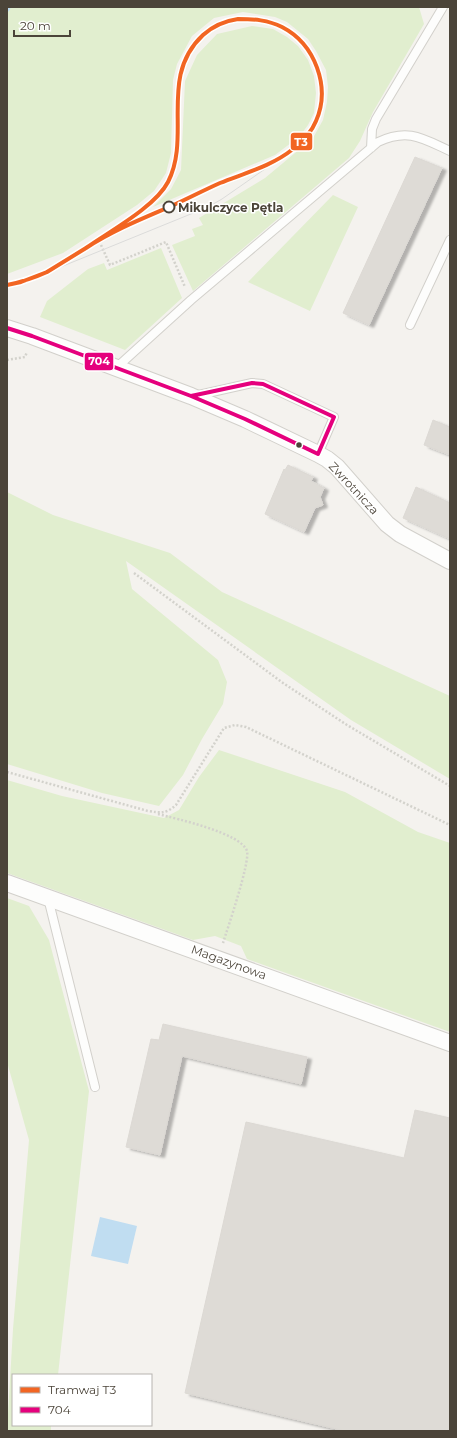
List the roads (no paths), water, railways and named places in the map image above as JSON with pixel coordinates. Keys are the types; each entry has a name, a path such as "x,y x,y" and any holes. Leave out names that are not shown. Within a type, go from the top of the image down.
{"street":[{"name":"Zwrotnicza","path":"7,328 191,396 245,419 318,454 337,467 387,524 400,534 450,561"},
{"name":"Magazynowa","path":"7,883 450,1043"}],"lane":[{"path":"371,148 372,129 376,119 443,7"},
{"path":"116,368 191,300 371,148 396,135 406,135 417,137 450,151"},
{"path":"410,324 450,240"},
{"path":"191,396 252,383 263,384 334,417 318,454"},
{"path":"47,897 95,1087"}],"water":[{"path":"100,1217 137,1226 128,1264 91,1256"}],"tram line":[{"name":"T3","path":"238,19 261,20 282,27 294,35 311,55 321,81 322,94 320,108 312,129 296,146 276,160 258,169 220,183 126,226 86,248 143,209 162,191 168,182 175,164 178,126 178,88 182,69 190,51 203,35 219,24 238,19"},
{"path":"36,277 208,207 222,199 285,155"},
{"name":"T3","path":"47,272 86,248"},
{"name":"T3","path":"47,272 86,248"},
{"name":"T3","path":"47,272 21,282 7,285 17,283 22,281 27,280 47,272"}],"place":[{"name":"Mikulczyce Pętla","path":"169,207"}]}
